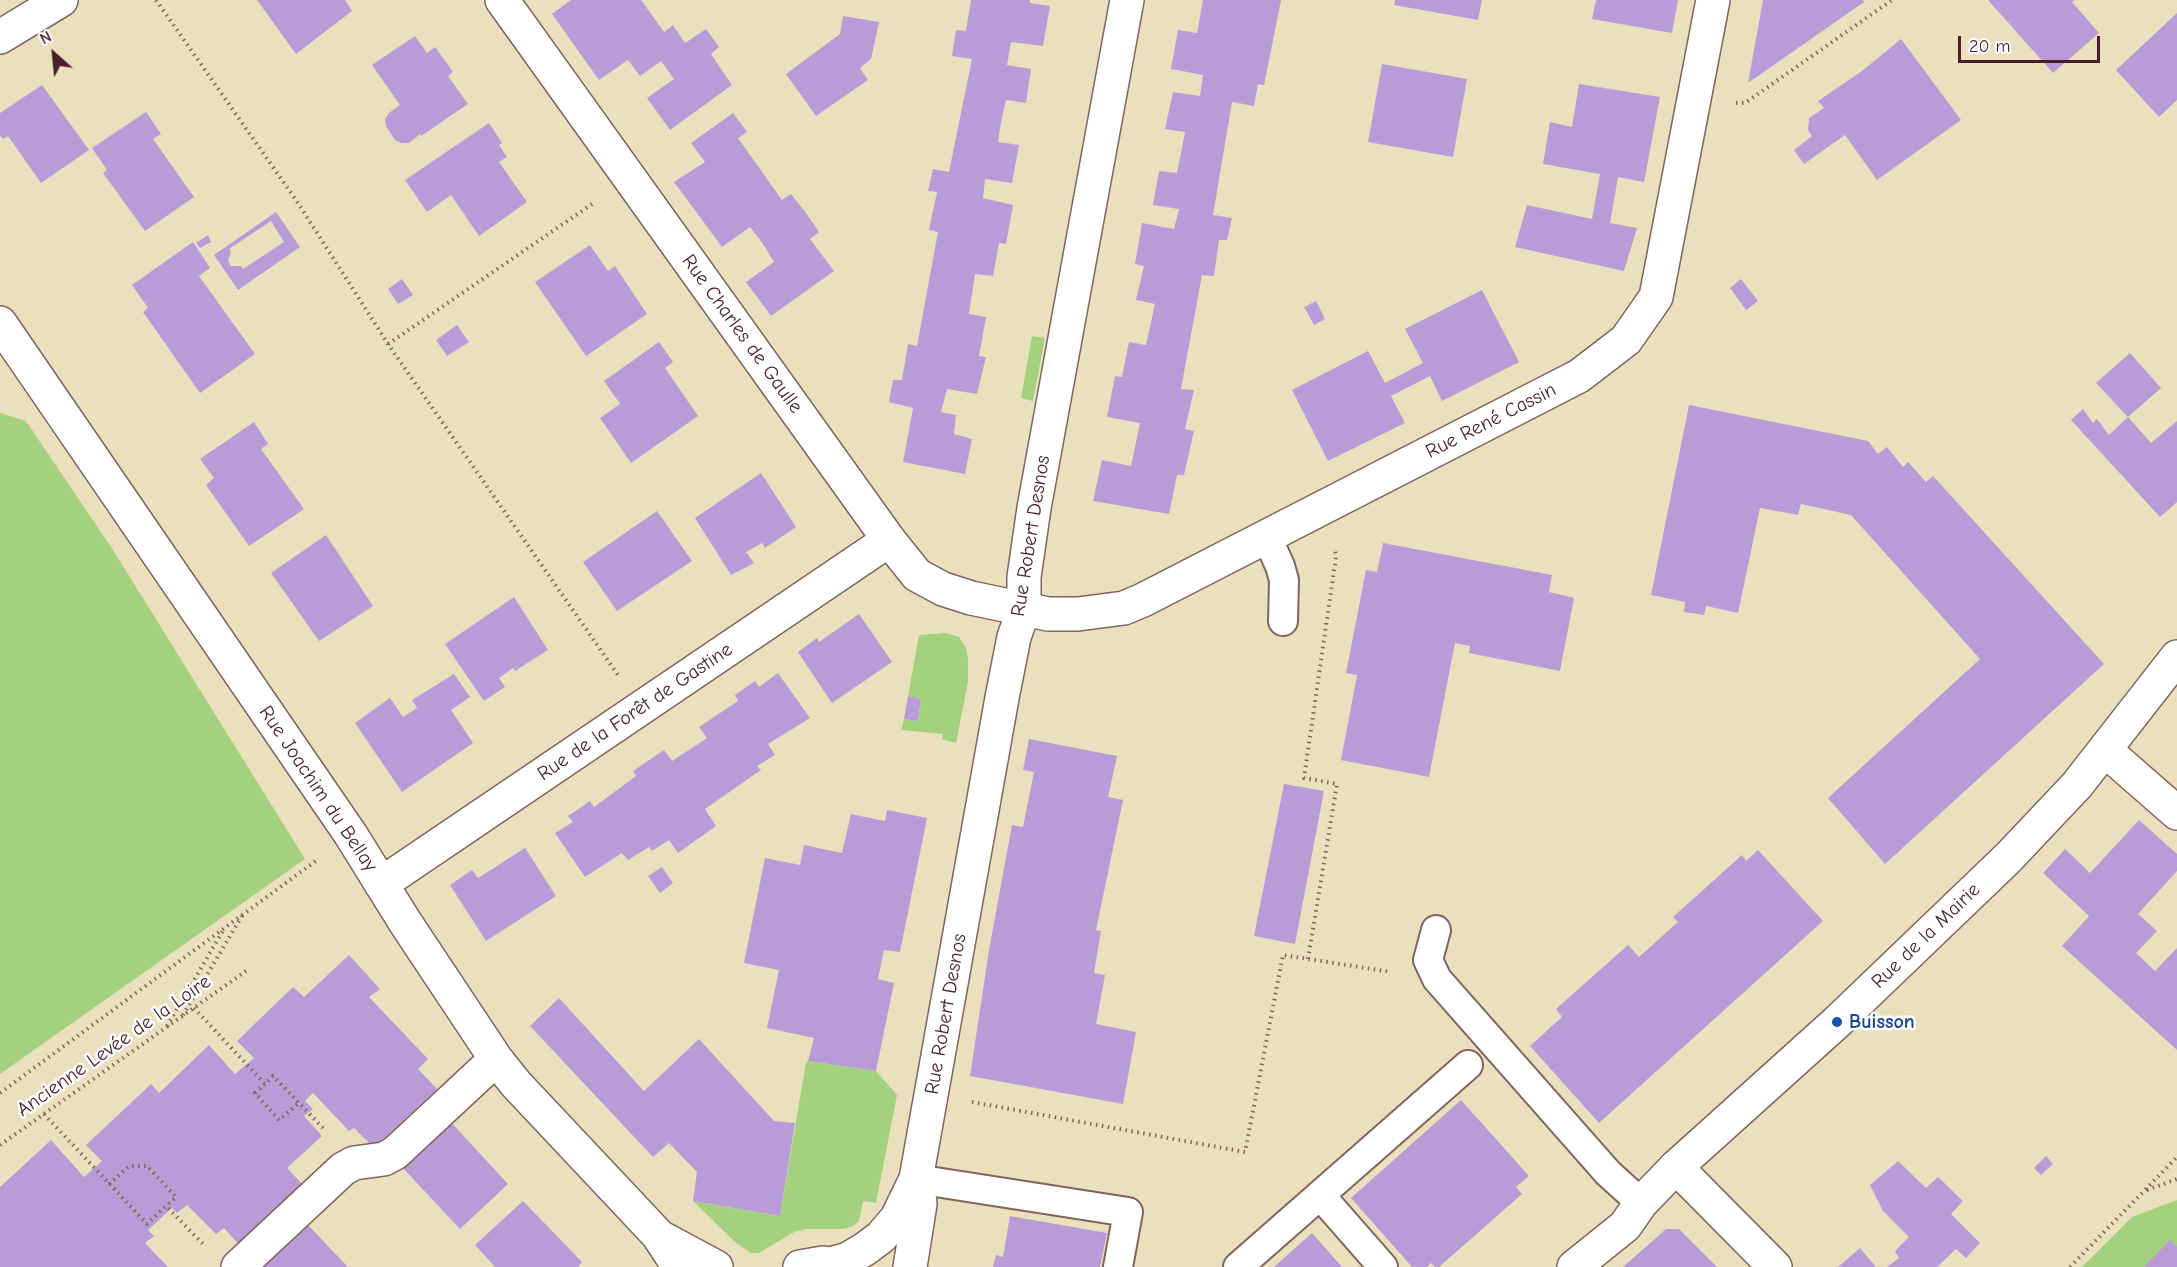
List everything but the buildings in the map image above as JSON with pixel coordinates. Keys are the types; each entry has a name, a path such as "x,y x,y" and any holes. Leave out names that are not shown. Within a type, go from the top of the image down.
{"street":[{"path":"0,37 61,0"},
{"name":"Rue Charles de Gaulle","path":"502,0 889,540 917,575 943,589 971,598 1024,609"},
{"name":"Rue Robert Desnos","path":"801,1267 812,1264 840,1265 881,1237 897,1218 916,1179 1002,698 1014,637 1024,609 1024,577 1034,508 1127,0"},
{"name":"Rue René Cassin","path":"1024,609 1048,614 1078,614 1124,608 1579,376 1626,340 1656,297 1713,0"},
{"name":"Rue Joachim du Bellay","path":"0,323 351,835 496,1059 516,1084 658,1235 680,1267"},
{"name":"Rue de la Forêt de Gastine","path":"381,884 889,540"},
{"name":"Rue de la Mairie","path":"1574,1267 1624,1226 1641,1203 1676,1167 1837,1022 2008,858 2078,784 2177,657"},
{"path":"2105,750 2177,813"},
{"path":"238,1267 343,1169 354,1163 384,1159 395,1154 496,1059"},
{"path":"1676,1167 1775,1267"},
{"name":"Rue Robert Desnos","path":"910,1267 920,1204 916,1179"},
{"name":"Rue Joachim du Bellay","path":"658,1235 716,1267"}],"lane":[{"path":"1266,537 1284,580 1283,621"},
{"path":"1436,930 1428,960 1437,979 1608,1173 1641,1203"},
{"path":"1238,1267 1467,1065"},
{"path":"916,1179 1128,1212 1118,1267"},
{"path":"1320,1195 1383,1267"}],"path":[{"path":"156,0 296,200 388,344 641,708"},
{"path":"1693,102 1745,103 1892,0"},
{"path":"388,344 630,178"},
{"path":"1308,959 1337,784 1304,778 1336,557 1335,540 1324,507"},
{"path":"0,1093 351,835"},
{"path":"181,1018 243,914"},
{"path":"166,1029 226,926"},
{"path":"966,1101 1245,1152 1283,955 1437,979"},
{"name":"Ancienne Levée de la Loire","path":"0,1145 246,971"},
{"path":"194,1008 265,1083"},
{"path":"299,1103 279,1120 255,1093 273,1076 332,1137"},
{"path":"44,1114 109,1184 147,1224 176,1197 147,1166 129,1166 109,1184"},
{"path":"2070,1267 2177,1157"},
{"path":"2144,1191 2177,1179"},
{"path":"166,1206 194,1234"}],"green space":[{"path":"1032,336 1045,338 1033,401 1021,398"},
{"path":"0,413 26,421 113,550 305,859 0,1074"},
{"path":"945,633 959,637 966,648 968,659 968,682 956,743 942,739 943,734 901,730 904,719 918,721 921,699 908,696 919,635"},
{"path":"808,1061 876,1071 897,1095 876,1203 863,1201 859,1221 853,1226 843,1229 806,1229 794,1232 759,1253 751,1253 735,1242 693,1201 780,1216"},
{"path":"2177,1200 2177,1267 2082,1267 2132,1217"}],"place":[{"name":"Buisson","path":"1837,1022"}]}
